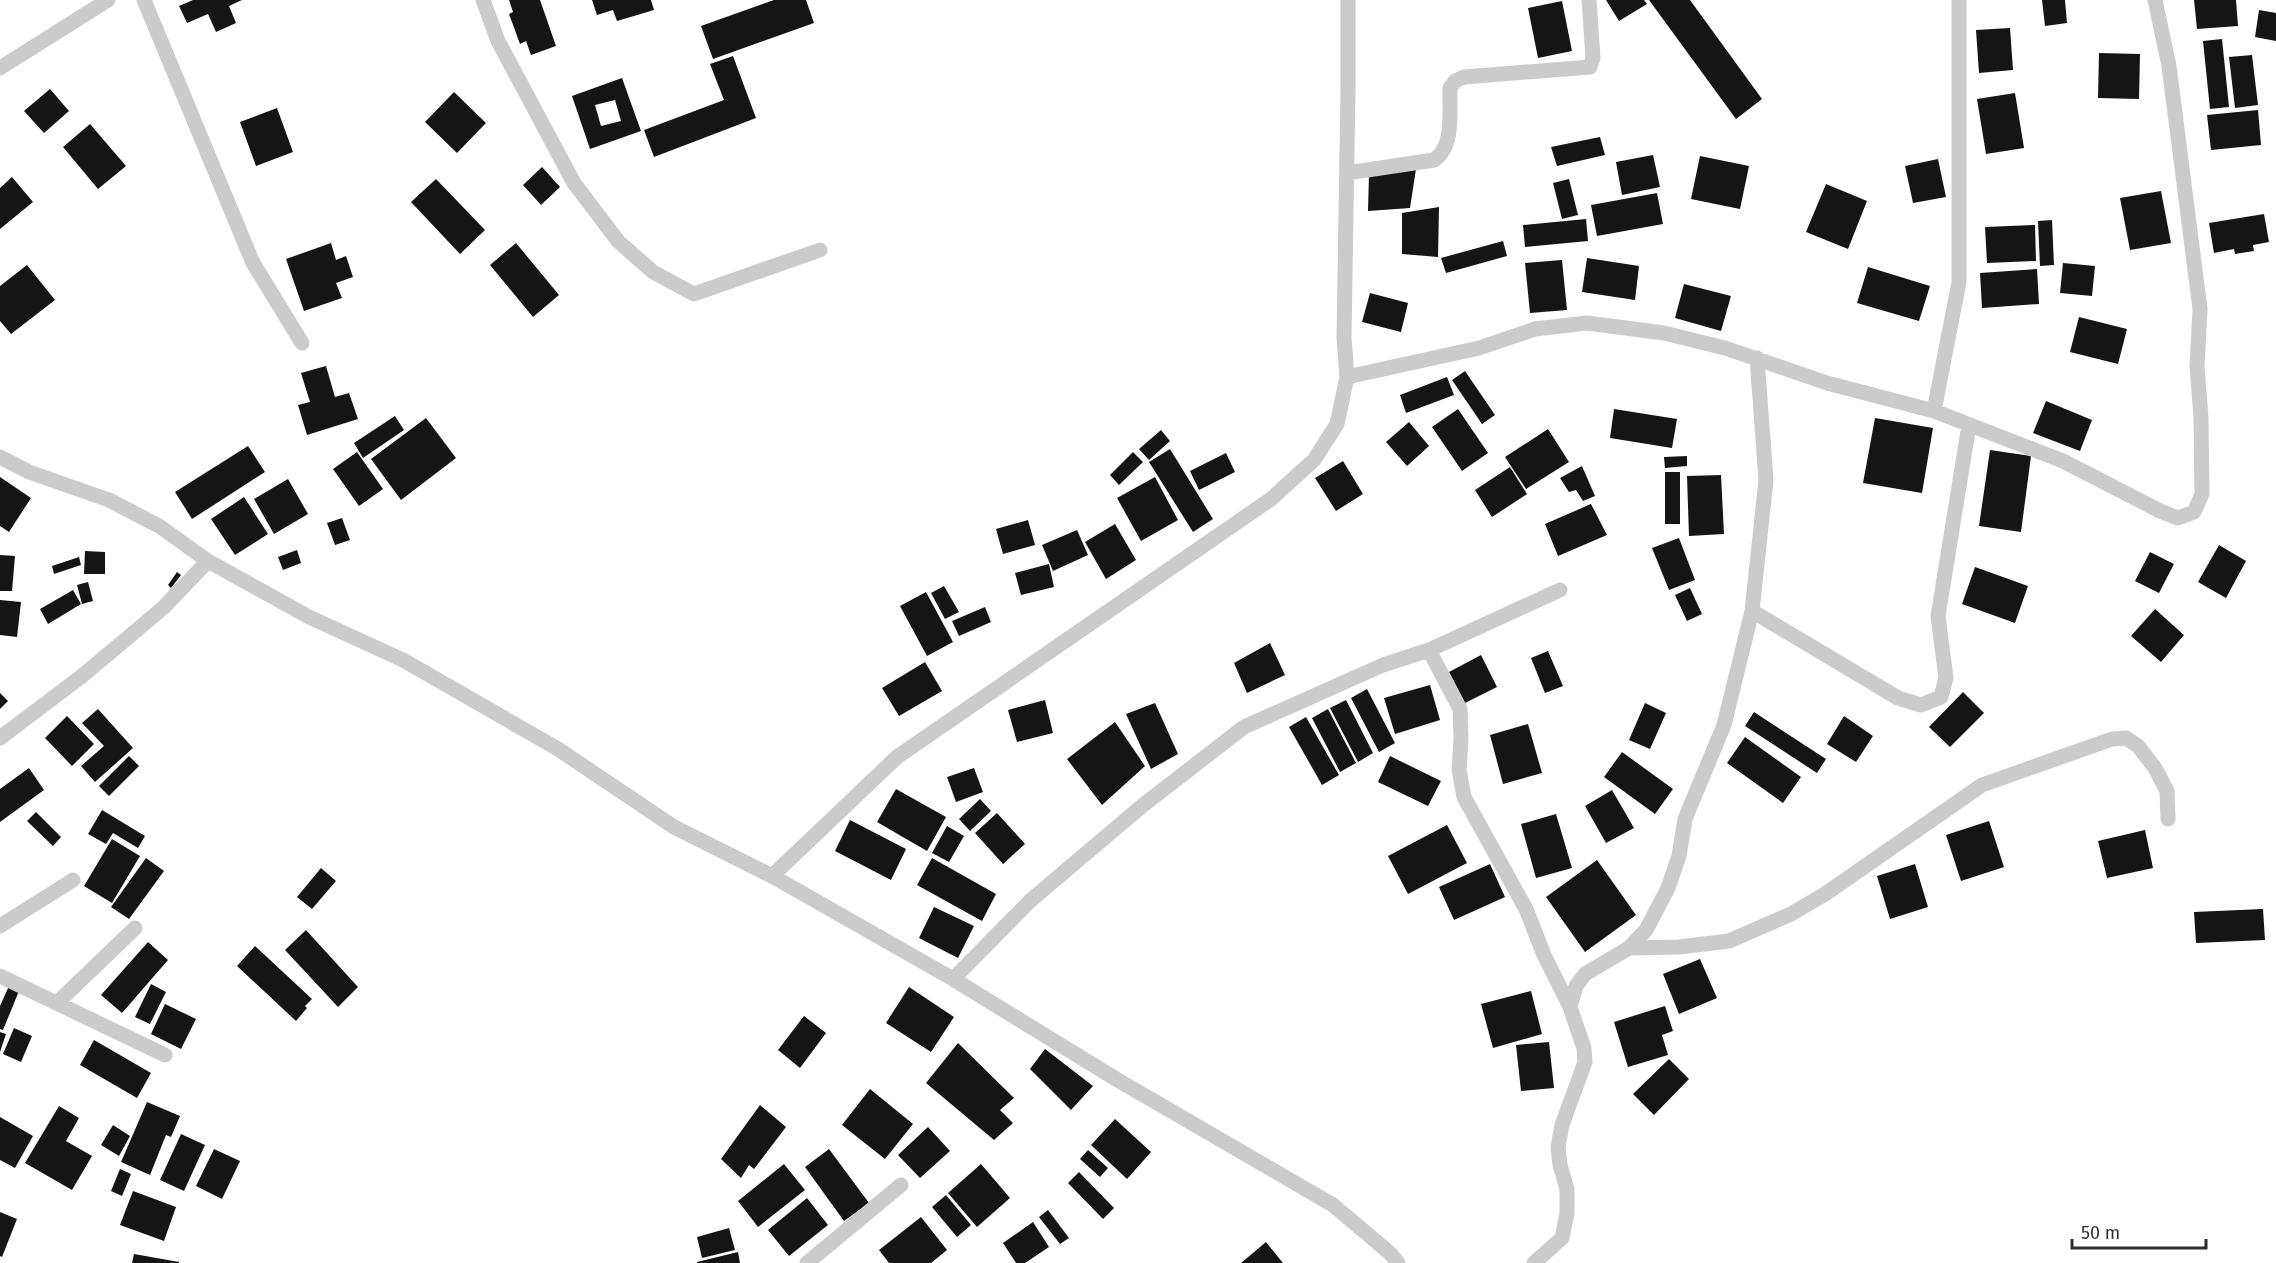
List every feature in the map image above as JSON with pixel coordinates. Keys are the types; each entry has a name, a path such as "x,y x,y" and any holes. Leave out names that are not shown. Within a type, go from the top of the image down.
{"street":[{"path":"0,69 108,0"},
{"path":"144,0 253,263 302,343"},
{"path":"483,0 498,41 574,183 618,241 652,272 694,294 820,250"},
{"path":"772,876 897,757 1271,499 1314,460 1336,424 1347,377 1344,338 1348,0"},
{"path":"1347,173 1434,160 1442,155 1448,144 1450,88 1455,81 1464,77 1590,67 1593,58 1589,0"},
{"path":"1934,411 1959,282 1959,0"},
{"path":"1347,377 1479,348 1534,329 1587,323 1664,333 1725,348 1827,383 1934,411 2062,462 2178,518 2194,512 2202,494 2198,366 2200,309 2169,66 2156,0"},
{"path":"1570,1006 1576,986 1585,974 1629,948 1647,930 1668,888 1679,856 1685,819 1724,726 1752,611 1766,480 1757,358"},
{"path":"1752,611 1898,698 1922,705 1941,697 1946,678 1938,616 1969,425"},
{"path":"0,457 29,472 109,500 159,526 208,561 309,617 403,660 558,749 674,827 772,876 954,979 1126,1085 1334,1205 1391,1254 1398,1263"},
{"path":"0,738 82,676 164,608 208,561"},
{"path":"954,979 1031,900 1142,806 1244,727 1383,664 1429,650 1560,590"},
{"path":"1429,650 1460,709 1459,770 1464,797 1526,909 1544,955 1570,1006 1584,1048 1585,1062 1562,1125 1558,1147 1560,1165 1567,1189 1567,1213 1562,1238 1534,1263"},
{"path":"1629,948 1729,941 1791,914 1825,894 1982,785 2112,739 2126,738 2138,746 2155,768 2167,791 2168,819"},
{"path":"0,926 73,880"},
{"path":"57,1003 135,928"},
{"path":"0,976 165,1055"},
{"path":"807,1263 901,1185"}],"building":[{"path":"193,0 242,0 229,6 236,23 216,32 208,14 187,23 179,6"},
{"path":"509,0 540,0 556,46 531,55 526,41 520,44 509,14 513,12"},
{"path":"592,0 651,0 654,10 617,21 613,10 597,15"},
{"path":"774,0 806,0 814,23 713,59 701,26"},
{"path":"1606,0 1644,0 1647,4 1619,21"},
{"path":"1649,0 1690,0 1762,99 1736,119"},
{"path":"2042,0 2065,0 2067,23 2045,26"},
{"path":"2194,0 2236,0 2238,26 2197,29"},
{"path":"1562,1 1572,51 1538,58 1528,8"},
{"path":"2259,10 2276,13 2276,41 2255,37"},
{"path":"2010,28 2013,70 1979,73 1976,30"},
{"path":"2222,39 2229,107 2210,109 2203,41"},
{"path":"2099,53 2140,54 2139,99 2098,98"},
{"path":"2252,55 2258,105 2235,108 2229,57"},
{"path":"733,56 756,118 654,157 644,130 724,100 710,64"},
{"path":"622,78 641,131 590,149 572,96","holes":["615,100 621,121 601,126 595,105"]},
{"path":"50,89 69,111 44,133 24,111"},
{"path":"454,92 486,123 457,153 425,122"},
{"path":"2015,93 2024,148 1986,154 1977,99"},
{"path":"277,108 293,152 256,166 240,122"},
{"path":"2258,110 2261,145 2211,150 2207,115"},
{"path":"90,124 126,166 98,189 63,147"},
{"path":"1600,137 1605,155 1557,166 1551,147"},
{"path":"1653,155 1660,187 1622,195 1616,162"},
{"path":"1700,156 1749,166 1740,209 1691,199"},
{"path":"1938,159 1946,197 1913,203 1905,166"},
{"path":"542,167 560,187 541,205 523,185"},
{"path":"1416,169 1410,208 1368,211 1369,173"},
{"path":"12,177 33,202 0,229 0,188"},
{"path":"436,179 485,230 460,254 411,202"},
{"path":"1569,179 1578,215 1562,219 1553,183"},
{"path":"1826,184 1867,201 1848,249 1806,232"},
{"path":"2161,191 2171,243 2130,250 2120,198"},
{"path":"1657,193 1663,224 1597,236 1591,205"},
{"path":"1439,207 1438,257 1402,254 1402,213"},
{"path":"2264,214 2269,242 2253,245 2254,251 2235,254 2234,249 2214,253 2209,223"},
{"path":"1586,219 1588,241 1525,247 1523,225"},
{"path":"2052,220 2054,265 2040,266 2038,221"},
{"path":"2035,225 2036,261 1987,263 1985,227"},
{"path":"1503,241 1507,256 1446,273 1441,258"},
{"path":"331,243 336,260 346,256 353,277 336,283 342,298 304,311 286,259"},
{"path":"516,243 559,295 533,317 490,265"},
{"path":"1587,258 1639,266 1635,300 1582,292"},
{"path":"1562,260 1567,310 1530,313 1525,263"},
{"path":"2063,263 2095,266 2092,296 2060,293"},
{"path":"27,265 55,300 11,334 0,321 0,286"},
{"path":"1868,267 1930,286 1919,321 1857,303"},
{"path":"2037,269 2039,304 1982,308 1980,273"},
{"path":"1684,284 1731,296 1721,331 1675,318"},
{"path":"1370,293 1408,303 1401,332 1362,322"},
{"path":"2079,317 2127,329 2118,364 2070,352"},
{"path":"326,366 335,397 349,393 358,419 307,435 298,405 310,402 301,373"},
{"path":"1465,371 1495,415 1482,424 1452,380"},
{"path":"1447,377 1454,395 1406,413 1400,395"},
{"path":"2046,401 2092,420 2080,451 2033,433"},
{"path":"1458,409 1488,453 1462,471 1432,427"},
{"path":"1614,409 1677,419 1672,448 1610,438"},
{"path":"395,416 404,430 363,458 354,443"},
{"path":"426,418 456,458 401,500 371,459"},
{"path":"1875,418 1933,428 1922,493 1863,483"},
{"path":"1409,422 1429,446 1407,466 1386,442"},
{"path":"1548,429 1569,462 1526,489 1505,457"},
{"path":"1161,430 1170,441 1149,460 1139,449"},
{"path":"248,446 265,472 192,519 175,492"},
{"path":"1170,449 1213,519 1193,532 1149,462"},
{"path":"1990,450 2031,456 2021,532 1979,526"},
{"path":"357,452 383,489 359,506 333,469"},
{"path":"1133,452 1143,462 1119,485 1110,475"},
{"path":"1226,453 1235,472 1199,490 1190,471"},
{"path":"1687,456 1687,466 1665,468 1664,457"},
{"path":"1343,461 1363,494 1336,511 1315,478"},
{"path":"1582,466 1595,496 1583,501 1576,490 1569,492 1560,478"},
{"path":"1510,467 1527,494 1492,517 1475,490"},
{"path":"1665,472 1680,472 1680,524 1665,524"},
{"path":"1721,475 1724,534 1689,536 1687,476"},
{"path":"0,477 31,498 9,532 0,526"},
{"path":"1155,477 1178,520 1141,541 1117,498"},
{"path":"288,479 308,514 274,534 254,499"},
{"path":"244,497 268,534 235,555 211,519"},
{"path":"1591,504 1607,535 1558,556 1545,524"},
{"path":"342,518 350,540 335,545 327,523"},
{"path":"1028,520 1035,545 1003,554 996,529"},
{"path":"1115,524 1136,560 1106,579 1085,542"},
{"path":"1077,530 1088,555 1053,571 1042,545"},
{"path":"1679,538 1695,580 1669,590 1652,548"},
{"path":"2219,545 2246,561 2226,598 2198,582"},
{"path":"297,550 301,563 283,570 278,557"},
{"path":"85,551 105,552 105,574 84,574"},
{"path":"2150,552 2174,564 2159,593 2135,581"},
{"path":"0,555 15,556 12,591 0,591"},
{"path":"79,557 81,565 54,574 52,566"},
{"path":"1049,564 1054,587 1021,595 1015,573"},
{"path":"1975,567 2028,586 2015,623 1962,604"},
{"path":"177,572 181,575 171,588 168,585"},
{"path":"88,582 93,601 82,604 77,585"},
{"path":"944,586 959,612 945,619 931,593"},
{"path":"1690,588 1702,614 1687,621 1675,595"},
{"path":"73,590 81,604 48,624 40,609"},
{"path":"926,592 953,642 927,656 900,606"},
{"path":"0,600 21,602 17,637 0,635"},
{"path":"985,607 991,622 959,636 952,621"},
{"path":"2155,609 2184,635 2161,662 2131,636"},
{"path":"1270,643 1285,675 1247,693 1234,663"},
{"path":"1548,651 1563,686 1545,693 1531,658"},
{"path":"1481,655 1497,687 1465,703 1449,672"},
{"path":"925,662 942,691 899,716 882,688"},
{"path":"1430,685 1440,720 1395,734 1384,698"},
{"path":"1367,689 1395,743 1379,752 1351,698"},
{"path":"1963,692 1984,713 1950,747 1929,727"},
{"path":"0,693 8,701 0,709"},
{"path":"1045,700 1053,733 1017,742 1008,710"},
{"path":"1346,700 1373,753 1358,762 1330,708"},
{"path":"1155,703 1178,754 1151,769 1126,714"},
{"path":"1645,703 1666,713 1650,749 1629,740"},
{"path":"98,709 133,748 95,782 81,766 104,746 82,723"},
{"path":"1328,709 1356,763 1340,772 1312,718"},
{"path":"1754,712 1826,759 1817,773 1745,726"},
{"path":"67,716 94,744 72,766 45,738"},
{"path":"1844,716 1873,736 1856,762 1827,744"},
{"path":"1306,717 1339,775 1322,785 1289,727"},
{"path":"1115,722 1145,766 1102,805 1067,759"},
{"path":"1528,724 1542,773 1503,784 1490,735"},
{"path":"1745,737 1801,777 1783,803 1727,763"},
{"path":"1622,752 1673,789 1655,814 1604,777"},
{"path":"129,756 139,766 109,796 99,786"},
{"path":"1390,756 1441,781 1428,806 1378,782"},
{"path":"29,768 44,790 0,822 0,789"},
{"path":"974,768 983,792 956,802 947,777"},
{"path":"896,789 946,817 927,851 877,822"},
{"path":"1612,790 1634,828 1606,843 1585,806"},
{"path":"980,799 991,811 970,831 959,819"},
{"path":"102,810 145,836 138,848 113,833 106,844 88,834"},
{"path":"36,812 61,837 53,846 27,821"},
{"path":"997,813 1025,844 1003,864 975,833"},
{"path":"1556,814 1572,868 1536,878 1521,824"},
{"path":"850,820 906,849 891,880 835,851"},
{"path":"1989,821 2004,867 1961,881 1946,835"},
{"path":"1447,825 1467,863 1408,894 1388,856"},
{"path":"947,826 964,836 949,862 932,853"},
{"path":"2145,830 2153,868 2107,878 2098,841"},
{"path":"112,839 140,856 112,903 84,886"},
{"path":"146,858 164,871 129,919 111,907"},
{"path":"932,858 996,894 982,921 917,885"},
{"path":"1597,860 1636,915 1585,952 1546,897"},
{"path":"1490,864 1505,897 1454,920 1439,887"},
{"path":"1915,864 1928,907 1890,919 1877,876"},
{"path":"321,868 336,881 312,909 297,897"},
{"path":"934,907 974,926 958,958 919,938"},
{"path":"2263,909 2265,940 2196,943 2194,912"},
{"path":"306,930 358,987 338,1007 285,950"},
{"path":"148,942 168,960 122,1013 101,995"},
{"path":"255,946 312,999 296,1021 237,966"},
{"path":"1700,959 1717,998 1679,1014 1663,974"},
{"path":"151,984 166,992 150,1024 135,1017"},
{"path":"9,986 19,991 3,1030 0,1029 0,1006"},
{"path":"909,987 954,1017 931,1052 886,1023"},
{"path":"1531,991 1542,1034 1493,1048 1481,1004"},
{"path":"165,1004 196,1019 181,1049 151,1034"},
{"path":"1665,1006 1673,1031 1662,1035 1668,1055 1628,1067 1614,1022"},
{"path":"804,1016 826,1033 800,1068 778,1050"},
{"path":"14,1028 32,1036 21,1062 3,1054"},
{"path":"0,1032 6,1034 0,1052"},
{"path":"94,1040 151,1073 137,1098 80,1065"},
{"path":"1549,1042 1554,1088 1521,1091 1516,1045"},
{"path":"958,1043 1014,1098 1000,1110 1013,1123 994,1140 926,1083"},
{"path":"1045,1049 1093,1086 1071,1110 1030,1069"},
{"path":"1669,1059 1689,1079 1654,1115 1633,1094"},
{"path":"870,1089 913,1124 885,1159 842,1125"},
{"path":"147,1102 180,1116 171,1137 166,1135 150,1175 121,1162"},
{"path":"760,1105 786,1127 754,1169 749,1165 741,1178 721,1159"},
{"path":"59,1106 79,1118 66,1141 92,1156 72,1190 25,1163"},
{"path":"0,1117 33,1136 15,1168 0,1160"},
{"path":"1115,1119 1151,1152 1127,1179 1091,1145"},
{"path":"113,1125 130,1136 119,1156 101,1145"},
{"path":"928,1127 950,1151 920,1178 898,1155"},
{"path":"181,1134 205,1145 184,1191 160,1180"},
{"path":"214,1149 240,1161 222,1199 196,1186"},
{"path":"829,1149 869,1203 844,1221 805,1167"},
{"path":"1088,1150 1108,1168 1100,1177 1080,1159"},
{"path":"784,1164 805,1190 758,1227 738,1201"},
{"path":"981,1164 1010,1198 977,1227 948,1193"},
{"path":"120,1169 131,1174 122,1196 111,1191"},
{"path":"1079,1172 1114,1208 1103,1219 1068,1183"},
{"path":"133,1191 176,1207 164,1241 120,1225"},
{"path":"946,1195 971,1225 957,1237 932,1207"},
{"path":"807,1198 828,1225 789,1256 768,1230"},
{"path":"1048,1210 1069,1238 1060,1244 1039,1217"},
{"path":"0,1212 17,1219 2,1257 0,1256"},
{"path":"921,1217 947,1250 931,1263 889,1263 879,1250"},
{"path":"1033,1222 1049,1247 1025,1263 1016,1263 1003,1243"},
{"path":"729,1228 735,1250 702,1258 697,1237"},
{"path":"1266,1242 1283,1263 1241,1263"},
{"path":"738,1252 740,1263 697,1263 697,1262"},
{"path":"134,1254 179,1262 179,1263 132,1263"}]}
